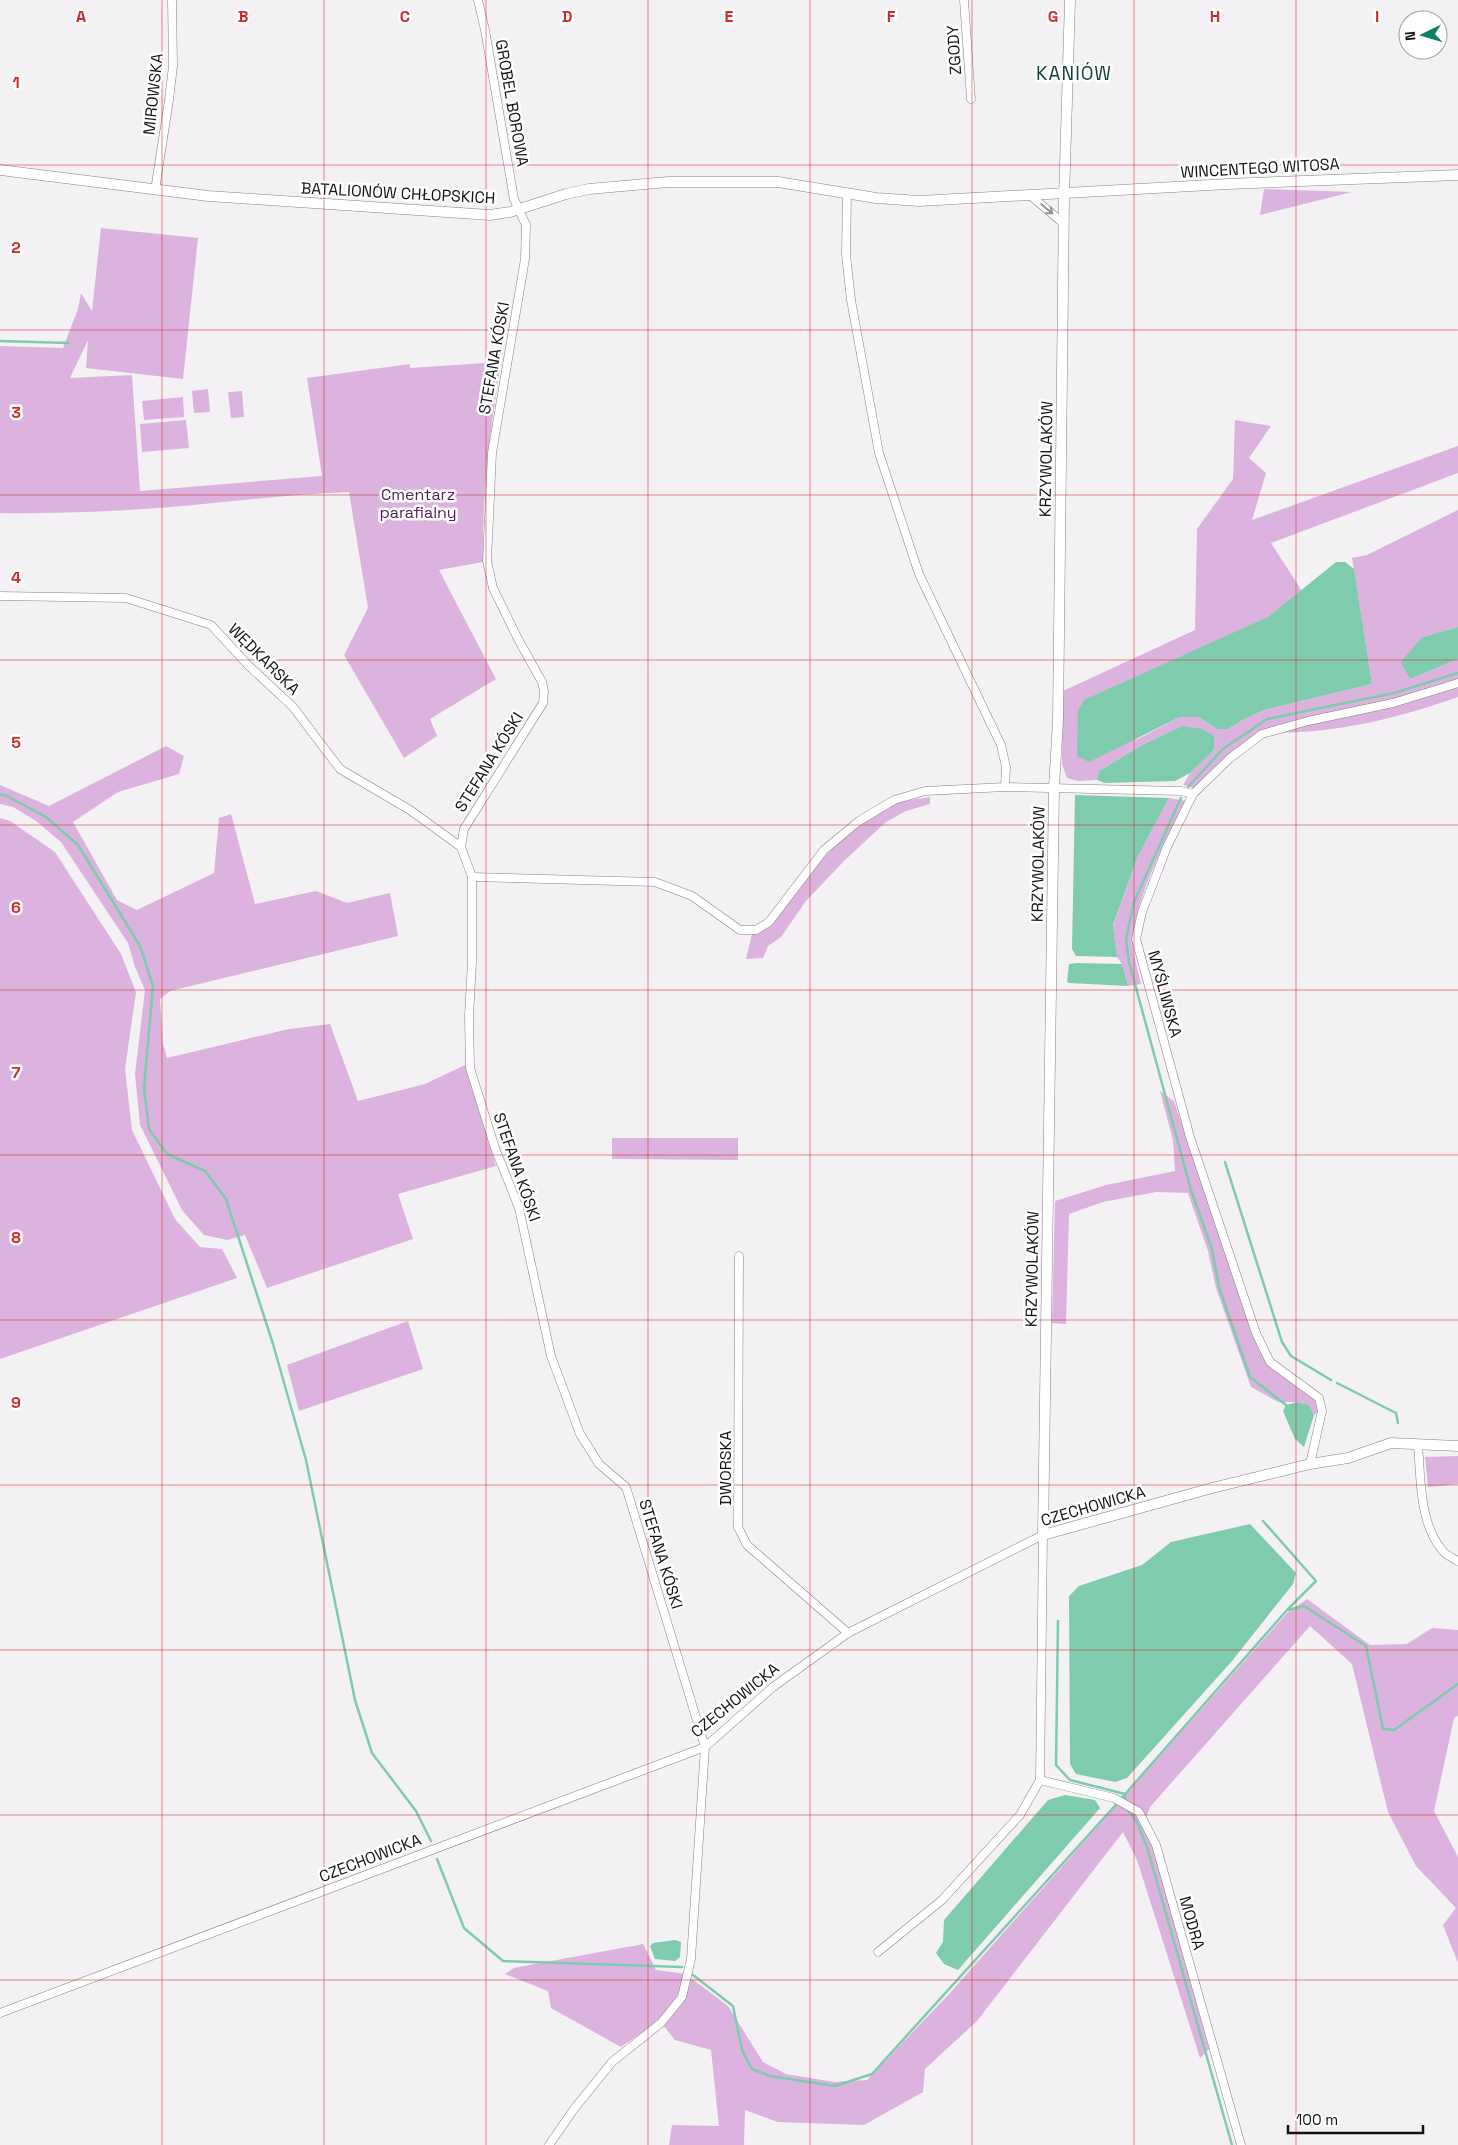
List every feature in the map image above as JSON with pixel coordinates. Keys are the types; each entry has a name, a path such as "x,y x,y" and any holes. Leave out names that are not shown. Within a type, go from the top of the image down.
{"street":[{"name":"MIROWSKA","path":"155,190 172,74 172,0"},
{"name":"GROBEL BOROWA","path":"478,0 485,30 514,199 519,210"},
{"name":"ZGODY","path":"964,0 971,99"},
{"name":"KRZYWOLAKÓW","path":"1043,1535 1054,787 1058,721 1063,224 1070,0"},
{"name":"BATALIONÓW CHŁOPSKICH","path":"0,170 208,196 490,215 519,210 566,194 588,189 668,182 778,182 876,198 919,201 1064,194"},
{"name":"WINCENTEGO WITOSA","path":"1064,194 1228,184 1458,175"},
{"path":"847,193 846,255 850,291 879,453 918,574 1001,745 1006,767 1006,786"},
{"path":"1031,196 1063,224"},
{"name":"STEFANA KÓSKI","path":"519,210 526,225 525,259 492,454 487,561 493,588 542,682 543,697 542,703 464,829 461,847 472,877 472,962 469,1016 470,1068 495,1148 519,1208 551,1356 580,1434 600,1464 626,1487 705,1747 691,1959 682,1997 661,2023 612,2062 574,2109 549,2145"},
{"name":"WĘDKARSKA","path":"0,596 126,598 211,625 248,665 293,707 340,769 410,810 461,847"},
{"name":"MYŚLIWSKA","path":"1310,1464 1322,1411 1319,1398 1270,1362 1256,1333 1190,1137 1136,939 1142,912 1166,847 1193,794 1229,760 1262,734 1308,721 1393,703 1458,683"},
{"path":"472,877 655,882 692,896 740,930 756,930 768,922 824,850 859,821 894,800 925,792 1006,786 1181,791 1193,794"},
{"name":"DWORSKA","path":"740,1256 738,1527 747,1545 848,1633"},
{"name":"CZECHOWICKA","path":"0,2013 705,1747 773,1687 848,1633 1043,1535 1212,1488 1310,1464 1348,1458 1390,1443 1458,1446"},
{"path":"1418,1445 1425,1511 1430,1533 1443,1552 1458,1561"},
{"path":"878,1952 942,1900 1020,1815 1040,1780 1043,1535"},
{"name":"MODRA","path":"1040,1780 1114,1798 1139,1812 1156,1845 1241,2145"}],"green space":[{"path":"1264,189 1352,192 1260,215"},
{"name":"Cmentarz parafialny","path":"101,228 198,238 183,379 86,368 88,340 70,378 132,375 140,491 322,476 307,378 410,364 410,368 501,362 488,462 484,511 483,562 439,570 496,679 430,719 437,736 404,758 344,655 368,608 349,492 121,510 0,513 0,346 63,348 78,309 81,293 92,311"},
{"path":"208,389 210,412 194,413 192,391"},
{"path":"242,391 244,417 231,418 228,392"},
{"path":"183,397 184,417 144,420 142,401"},
{"path":"186,420 189,448 142,452 140,424"},
{"path":"1235,420 1271,426 1249,458 1266,473 1252,520 1458,446 1458,473 1271,543 1302,591 1268,617 1134,741 1180,717 1199,717 1217,729 1228,729 1264,710 1372,684 1352,558 1367,555 1458,510 1458,627 1422,637 1410,679 1458,659 1458,697 1386,719 1361,724 1286,733 1261,732 1227,757 1194,788 1183,785 1190,773 1214,750 1182,726 1144,744 1099,771 1097,780 1078,781 1067,778 1062,764 1063,691 1195,630 1197,529 1233,479"},
{"path":"166,746 184,756 179,774 118,792 73,822 117,900 137,910 214,873 219,818 231,814 255,904 316,891 347,903 390,893 398,936 170,991 160,999 163,1044 167,1058 289,1029 330,1024 358,1101 425,1084 465,1065 496,1166 398,1194 413,1239 267,1288 245,1235 227,1240 204,1235 182,1210 140,1125 135,1074 145,990 135,967 128,943 61,842 36,821 13,807 0,804 0,785 49,806"},
{"path":"930,797 930,804 906,811 886,822 844,861 806,901 781,937 768,946 763,958 746,959 752,934 760,931 780,913 820,862 842,840 866,821 892,805"},
{"path":"1169,798 1186,801 1154,868 1140,904 1133,943 1141,984 1128,986 1122,964 1117,957 1113,926 1138,856"},
{"path":"0,818 10,821 55,852 121,954 136,992 125,1069 132,1130 175,1219 200,1247 222,1249 237,1278 0,1359"},
{"path":"1160,1091 1174,1101 1253,1335 1267,1363 1317,1402 1319,1411 1314,1415 1309,1405 1298,1402 1278,1402 1251,1387 1216,1288 1208,1251 1188,1193 1156,1192 1103,1202 1069,1214 1066,1324 1052,1323 1055,1201 1106,1185 1175,1171 1173,1140"},
{"path":"612,1138 738,1138 738,1160 612,1159"},
{"path":"408,1321 423,1369 299,1411 287,1365"},
{"path":"1458,1456 1458,1484 1428,1487 1425,1457"},
{"path":"1307,1599 1370,1645 1407,1644 1432,1628 1458,1630 1458,1716 1454,1718 1434,1811 1458,1857 1458,1963 1443,1925 1456,1908 1416,1866 1388,1812 1352,1664 1310,1626 1150,1807 1143,1826 1153,1845 1209,2049 1200,2058 1137,1860 1123,1832 977,2021 925,2069 923,2092 864,2125 778,2122 745,2110 744,2145 669,2145 672,2125 719,2126 711,2050 675,2040 663,2025 685,1999 691,1978 728,2006 763,2062 786,2074 834,2082 867,2080 949,1994 1287,1613"},
{"path":"643,1944 656,1970 687,1974 675,1999 661,2017 621,2047 551,2008 548,1991 505,1974 514,1968"}],"shaded area":[{"path":"1336,562 1345,562 1354,569 1372,684 1264,710 1228,729 1217,729 1199,717 1180,717 1089,762 1077,756 1078,711 1084,700 1268,617"},
{"path":"1458,627 1458,659 1410,679 1401,662 1422,637"},
{"path":"1182,726 1202,729 1214,736 1214,750 1190,773 1175,781 1105,783 1097,780 1099,771 1144,744"},
{"path":"1075,795 1169,798 1138,856 1113,925 1117,957 1076,956 1072,949"},
{"path":"1069,964 1122,964 1128,986 1067,982"},
{"path":"1298,1402 1309,1405 1314,1415 1304,1447 1295,1439 1283,1411 1286,1405"},
{"path":"1250,1524 1296,1573 1293,1584 1232,1661 1127,1778 1115,1782 1076,1774 1070,1764 1069,1596 1079,1586 1142,1565 1171,1542"},
{"path":"1065,1795 1095,1800 1100,1808 958,1970 944,1964 936,1953 943,1942 944,1920 1048,1800"},
{"path":"675,1940 681,1942 680,1957 675,1961 655,1959 650,1946 653,1943"}],"waterway":[{"path":"0,341 68,343"},
{"path":"1188,787 1223,749 1267,719 1394,693 1458,673"},
{"path":"0,795 5,795 46,817 78,845 140,946 153,986 144,1088 149,1129 167,1154 205,1171 226,1199 273,1344 306,1460 355,1700 372,1753 416,1811 431,1841"},
{"path":"1181,798 1134,902 1126,939 1129,962 1191,1190 1212,1249 1219,1287 1250,1377 1286,1405"},
{"path":"1225,1162 1282,1342 1291,1356 1331,1380"},
{"path":"1337,1383 1396,1413 1398,1423"},
{"path":"693,1975 733,2006 742,2050 752,2069 770,2076 835,2086 872,2074 1112,1809 1287,1610 1316,1581 1263,1521"},
{"path":"1288,1610 1304,1606 1366,1646 1383,1729 1394,1730 1458,1684"},
{"path":"1058,1621 1056,1765 1070,1780 1125,1794 1126,1803"},
{"path":"1127,1809 1137,1822 1147,1847 1232,2145"},
{"path":"437,1859 464,1928 503,1961 682,1967"}],"district":[{"name":"KANIÓW","path":"1074,73"}]}
